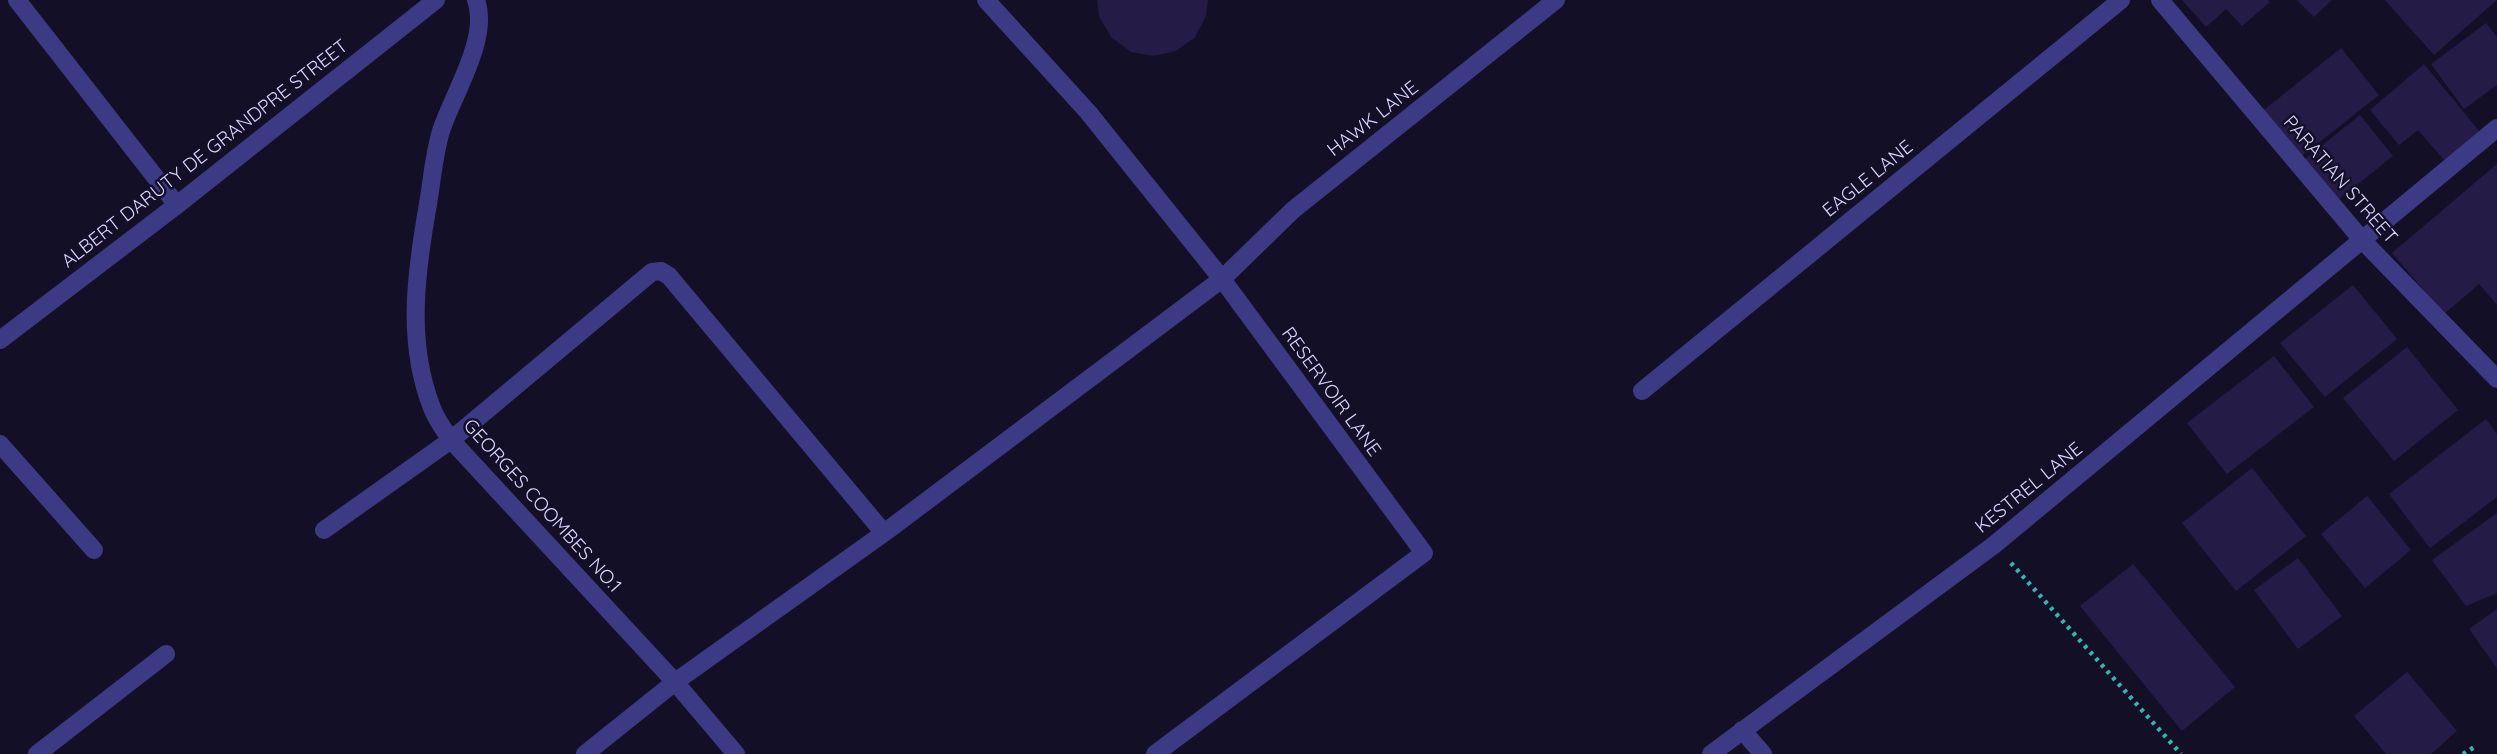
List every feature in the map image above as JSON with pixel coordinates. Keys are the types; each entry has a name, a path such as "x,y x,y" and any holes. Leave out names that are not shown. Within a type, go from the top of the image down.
{"street":[{"path":"17,0 177,205"},
{"name":"ALBERT DARUTY DE GRANDPRE STREET","path":"0,340 177,205 436,0"},
{"name":"GEORGES COOMBES NO.1","path":"476,0 479,30 440,132 417,266 415,328 421,372 432,409 451,440 676,682 736,754"},
{"name":"RESERVOIR LANE","path":"986,0 1088,112 1222,279 1424,553 1154,754"},
{"name":"HAWK LANE","path":"585,754 676,682 884,533 1222,279 1293,210 1556,0"},
{"name":"EAGLE LANE","path":"1642,391 2120,0"},
{"name":"PARATIAN STREET","path":"2161,0 2363,241 2497,379"},
{"name":"KESTREL LANE","path":"1711,754 1994,545 2497,128"},
{"path":"324,530 451,440 652,272 661,271 669,275 884,533"},
{"path":"0,444 94,550"},
{"path":"37,754 166,654"},
{"path":"1742,730 1763,754"}],"path":[{"path":"1994,545 2181,754"},
{"path":"2463,754 2476,746"}],"building":[{"path":"1097,0 1208,0 1206,16 1195,37 1176,51 1154,56 1131,52 1111,37 1099,16"},
{"path":"2182,0 2270,2 2242,26 2226,9 2206,27"},
{"path":"2297,0 2332,0 2314,17"},
{"path":"2385,0 2497,0 2434,55"},
{"path":"2486,23 2497,37 2497,85 2464,109 2431,64"},
{"path":"2341,48 2379,95 2297,160 2259,114"},
{"path":"2424,64 2480,132 2445,161 2418,130 2399,145 2370,110"},
{"path":"2360,115 2393,156 2338,200 2305,159"},
{"path":"2497,164 2497,305 2479,284 2444,314 2392,253"},
{"path":"2353,285 2397,339 2325,397 2280,343"},
{"path":"2407,347 2458,410 2394,461 2343,398"},
{"path":"2274,356 2314,407 2227,474 2187,423"},
{"path":"2486,419 2497,434 2497,497 2430,548 2389,494"},
{"path":"2252,468 2306,536 2236,591 2182,523"},
{"path":"2367,496 2411,550 2365,588 2321,534"},
{"path":"2497,513 2497,593 2466,606 2432,560"},
{"path":"2298,558 2342,616 2298,649 2254,590"},
{"path":"2133,564 2235,687 2182,731 2080,606"},
{"path":"2497,609 2497,668 2469,629"},
{"path":"2407,672 2457,731 2431,754 2386,754 2354,716"}]}
